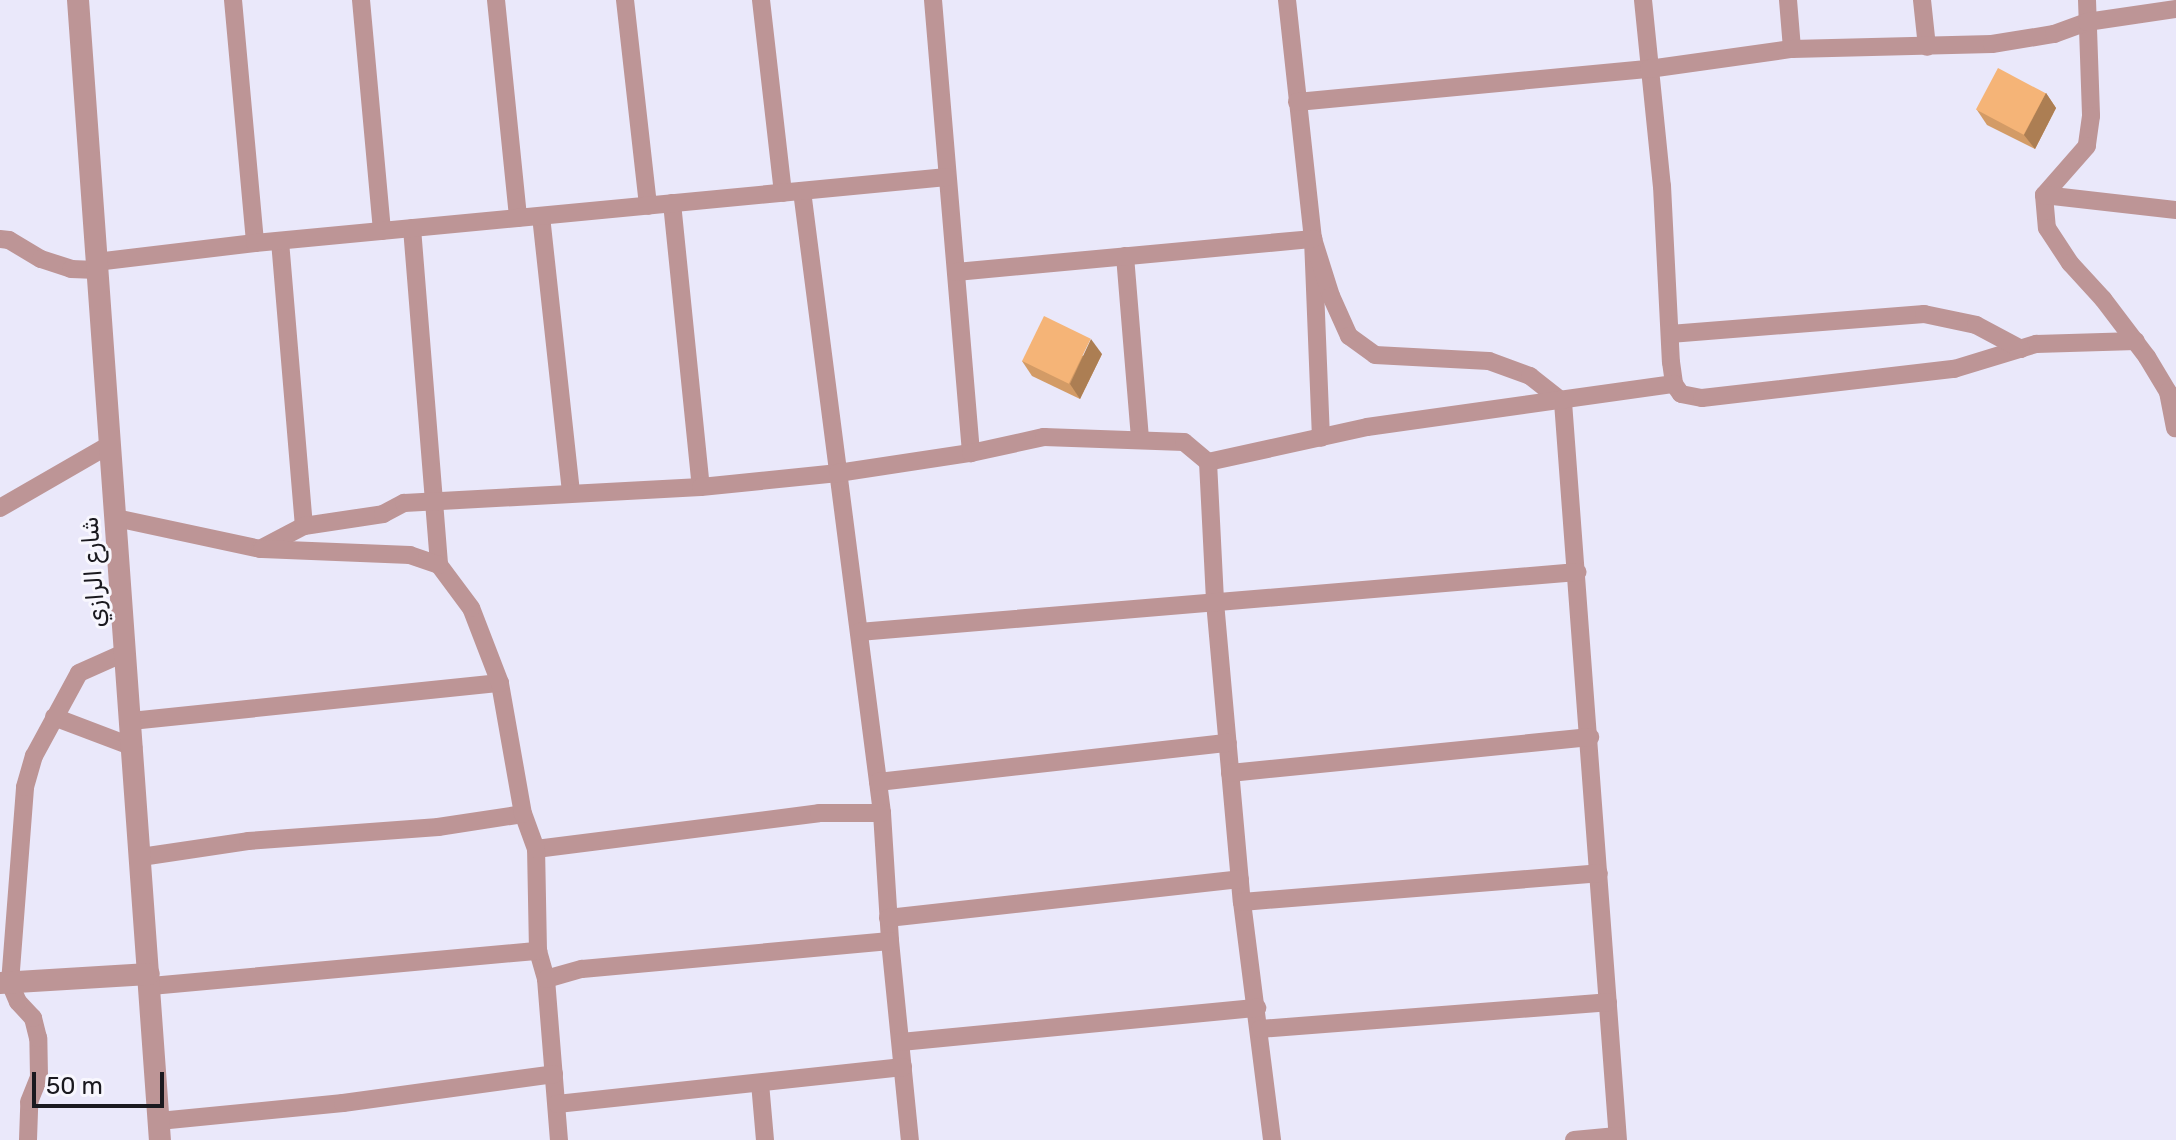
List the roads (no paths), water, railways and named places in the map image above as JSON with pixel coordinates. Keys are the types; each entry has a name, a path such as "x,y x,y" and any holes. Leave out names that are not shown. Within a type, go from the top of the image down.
{"street":[{"name":"شارع الرازي","path":"78,0 159,1130"},
{"path":"233,0 255,243"},
{"path":"361,0 382,231"},
{"path":"496,0 518,218"},
{"path":"625,0 648,206"},
{"path":"761,0 838,473 859,632 882,813 888,918 910,1140"},
{"path":"933,0 971,453"},
{"path":"1287,0 1313,239 1321,438"},
{"path":"1643,0 1662,186 1674,384 1681,394 1702,398 1954,369 2036,344 2136,341"},
{"path":"1788,0 1792,49"},
{"path":"1922,0 1927,47"},
{"path":"2087,0 2091,116 2087,146 2044,195 2047,228 2070,263 2136,341 2168,392 2176,428"},
{"path":"1297,102 1649,69 1792,49 1992,44 2054,34 2087,22 2176,9"},
{"path":"0,239 9,240 41,259 71,269 255,243 947,177"},
{"path":"2044,195 2176,210"},
{"path":"672,203 701,487"},
{"path":"541,216 571,493"},
{"path":"412,228 439,565 471,608 500,683 523,814 536,849 538,951 546,979 559,1140"},
{"path":"956,272 1313,239"},
{"path":"1313,239 1331,296 1349,336 1375,355 1489,361 1530,376 1563,402 1578,572 1617,1138 1574,1140"},
{"path":"280,241 304,526"},
{"path":"1125,256 1140,439"},
{"path":"1670,334 1924,314 1976,325 2021,349"},
{"path":"1208,462 1367,427 1563,402 1674,384"},
{"path":"2176,418 2176,445"},
{"path":"260,549 304,526 383,514 404,503 435,504 701,487 838,473 971,453 1044,437 1184,442 1208,462 1215,602 1242,902 1272,1140 1262,1140"},
{"path":"0,508 111,444"},
{"path":"116,518 260,549 410,555 439,565"},
{"path":"859,632 1578,572"},
{"path":"28,1140 29,1102 39,1077 38,1038 33,1018 5,983 25,787 34,756 79,673 126,652"},
{"path":"131,721 500,683"},
{"path":"54,717 133,747"},
{"path":"1230,773 1590,737"},
{"path":"878,782 1228,743"},
{"path":"536,849 819,813 882,813"},
{"path":"141,857 248,841 438,827 523,814"},
{"path":"1242,902 1599,873"},
{"path":"888,918 1240,879"},
{"path":"546,979 582,969 890,941"},
{"path":"5,983 150,980 538,951"},
{"path":"1260,1029 1608,1002"},
{"path":"901,1042 1257,1008"},
{"path":"557,1104 903,1067"},
{"path":"159,1130 554,1074"},
{"path":"760,1083 765,1140"}]}
